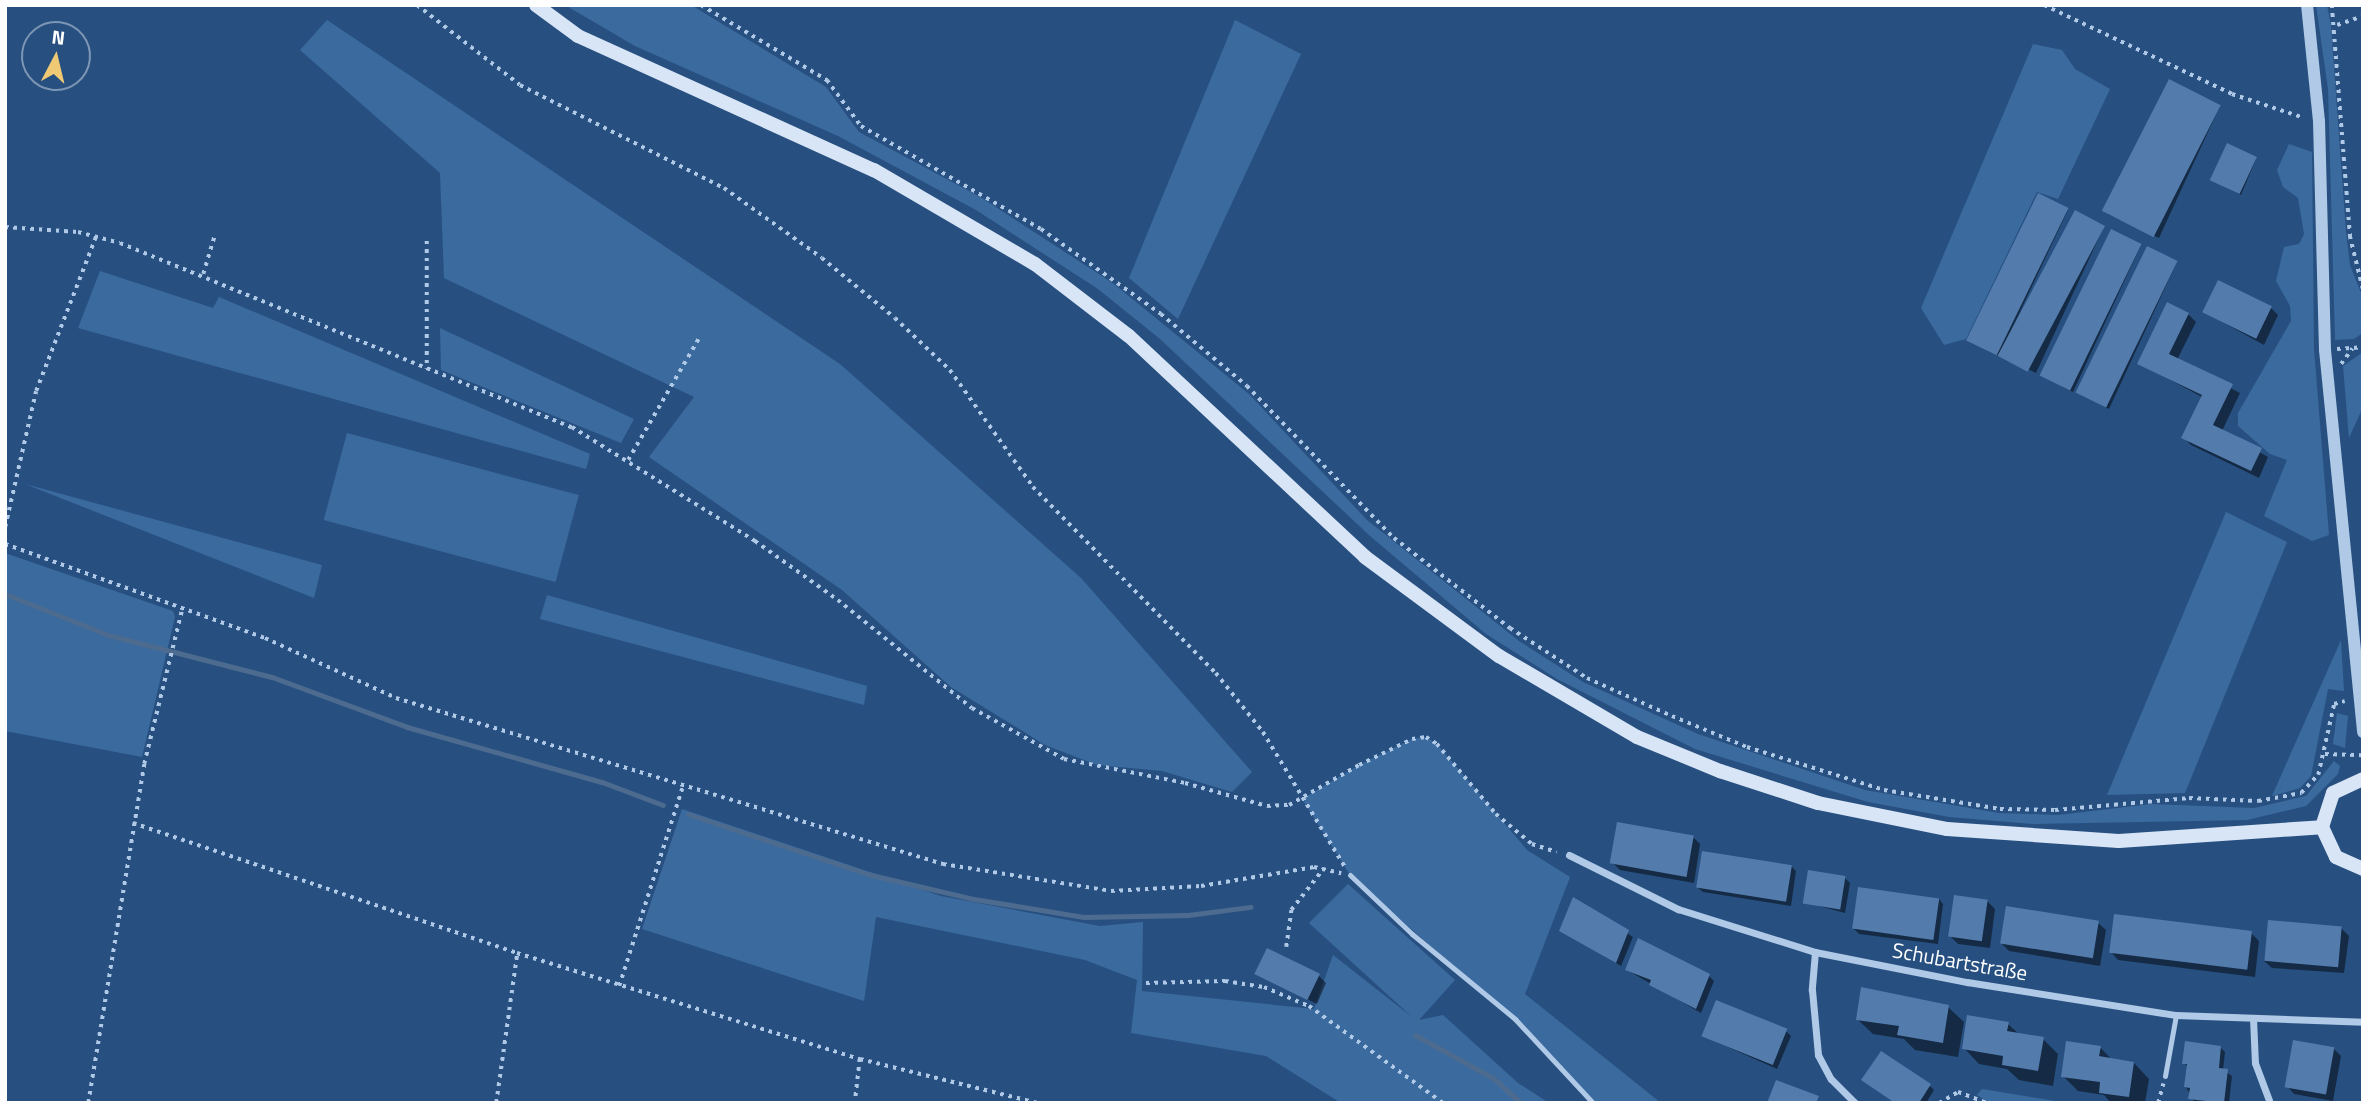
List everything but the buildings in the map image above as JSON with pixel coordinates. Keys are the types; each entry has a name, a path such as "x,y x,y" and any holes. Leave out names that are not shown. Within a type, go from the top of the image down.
{"main road":[{"path":"536,5 578,36 874,170 1035,264 1129,336 1365,557 1499,656 1637,737 1720,771 1818,803 1947,829 2119,841 2322,827"},
{"path":"2363,779 2333,793 2322,827 2336,857 2363,869"}],"street":[{"path":"2307,5 2319,121 2325,350 2363,732"},
{"name":"Schubartstraße","path":"1569,856 1689,913 1815,952 1967,982 2176,1015 2363,1022"},
{"path":"1815,952 1812,990 1818,1055 1830,1079 1855,1103"},
{"path":"2253,1018 2255,1063 2270,1103"}],"lane":[{"path":"1350,875 1412,934 1515,1019 1593,1103"},
{"path":"2165,1076 2176,1015"}],"path":[{"path":"417,5 520,85 724,188 895,317 950,370 1033,487 1216,673 1263,733 1350,875"},
{"path":"701,5 827,80 861,126 1041,229 1161,314 1247,386 1394,538 1510,628 1587,678 1747,747 1832,776 2000,810 2189,798 2258,802 2301,793 2318,775 2325,754 2334,704 2360,699"},
{"path":"2043,5 2232,94 2285,115 2319,121"},
{"path":"2332,5 2337,25 2350,236 2363,289"},
{"path":"2337,25 2363,16"},
{"path":"5,227 96,236 203,274 572,427 755,541 838,600 971,708 1030,743 1097,769 1158,777 1266,806 1302,799 1359,765 1412,739 1426,737 1437,744 1496,814 1532,844 1569,856"},
{"path":"203,274 215,234"},
{"path":"5,527 36,391 96,236"},
{"path":"427,241 427,369"},
{"path":"628,460 699,338"},
{"path":"2352,349 2363,347"},
{"path":"5,544 265,638 396,698 943,864 1111,891 1201,886 1324,867 1350,875"},
{"path":"88,1103 133,823 182,609"},
{"path":"2325,754 2363,755"},
{"path":"619,986 684,785"},
{"path":"133,823 619,986 860,1059 1038,1103"},
{"path":"1286,947 1291,910 1324,867"},
{"path":"496,1103 517,953"},
{"path":"1146,983 1224,981 1264,987 1309,1006 1443,1103"},
{"path":"855,1103 860,1059"},
{"path":"2158,1103 2165,1076"},
{"path":"1939,1103 1958,1092 1986,1103"}],"shaded area":[{"path":"565,5 691,5 826,87 859,132 982,198 1114,284 1249,394 1367,520 1519,641 1583,682 1698,734 1865,790 1999,813 2058,815 2151,804 2254,808 2306,796 2334,761 2340,766 2338,774 2306,806 2247,820 2033,824 1949,817 1868,802 1695,749 1557,679 1486,634 1370,536 1160,339 1098,289 976,210 838,136 635,46"},
{"path":"2316,5 2327,5 2331,26 2346,232 2350,265 2363,298 2363,333 2354,339 2335,340 2328,89"},
{"path":"327,20 840,364 1081,578 1252,772 1232,792 1162,771 1097,765 1045,745 951,687 842,590 649,457 694,397 444,278 440,173 300,50"},
{"path":"1235,20 1301,54 1178,319 1129,278"},
{"path":"2033,44 2062,50 2075,69 2110,89 2058,199 2037,192 1966,339 1944,345 1921,308"},
{"path":"2289,144 2312,152 2314,349 2329,535 2312,541 2264,516 2287,460 2270,454 2238,426 2238,413 2291,321 2290,306 2276,281 2284,247 2299,244 2304,234 2298,198 2283,187 2277,170"},
{"path":"100,271 213,308 219,297 590,454 586,469 78,328"},
{"path":"440,328 634,419 621,443 441,370"},
{"path":"2363,352 2363,407 2349,438 2343,366"},
{"path":"347,433 579,495 556,582 324,520"},
{"path":"25,484 322,565 314,598"},
{"path":"2226,512 2287,542 2185,793 2107,795"},
{"path":"5,553 173,611 175,617 142,757 5,731"},
{"path":"547,595 867,686 864,705 540,619"},
{"path":"2341,640 2344,691 2328,689 2311,776 2300,788 2272,796"},
{"path":"2337,713 2348,716 2345,748 2333,744"},
{"path":"1426,737 1437,744 1527,850 1570,877 1525,994 1661,1103 1593,1103 1531,1035 1350,875 1302,799 1359,765 1412,739"},
{"path":"682,809 941,896 1100,926 1143,922 1142,991 1314,1009 1333,955 1412,1017 1309,923 1348,884 1455,980 1419,1020 1443,1015 1518,1083 1549,1103 1341,1103 1266,1056 1131,1033 1137,980 1085,960 876,917 864,1001 642,929"},
{"path":"1982,1089 2068,1103 1990,1103 1977,1095"}],"waterway":[{"path":"5,594 108,635 272,677 407,727 602,782 663,805"},
{"path":"688,814 867,874 974,899 1084,917 1188,915 1250,907"},
{"path":"1415,1035 1493,1078 1521,1103"}]}
